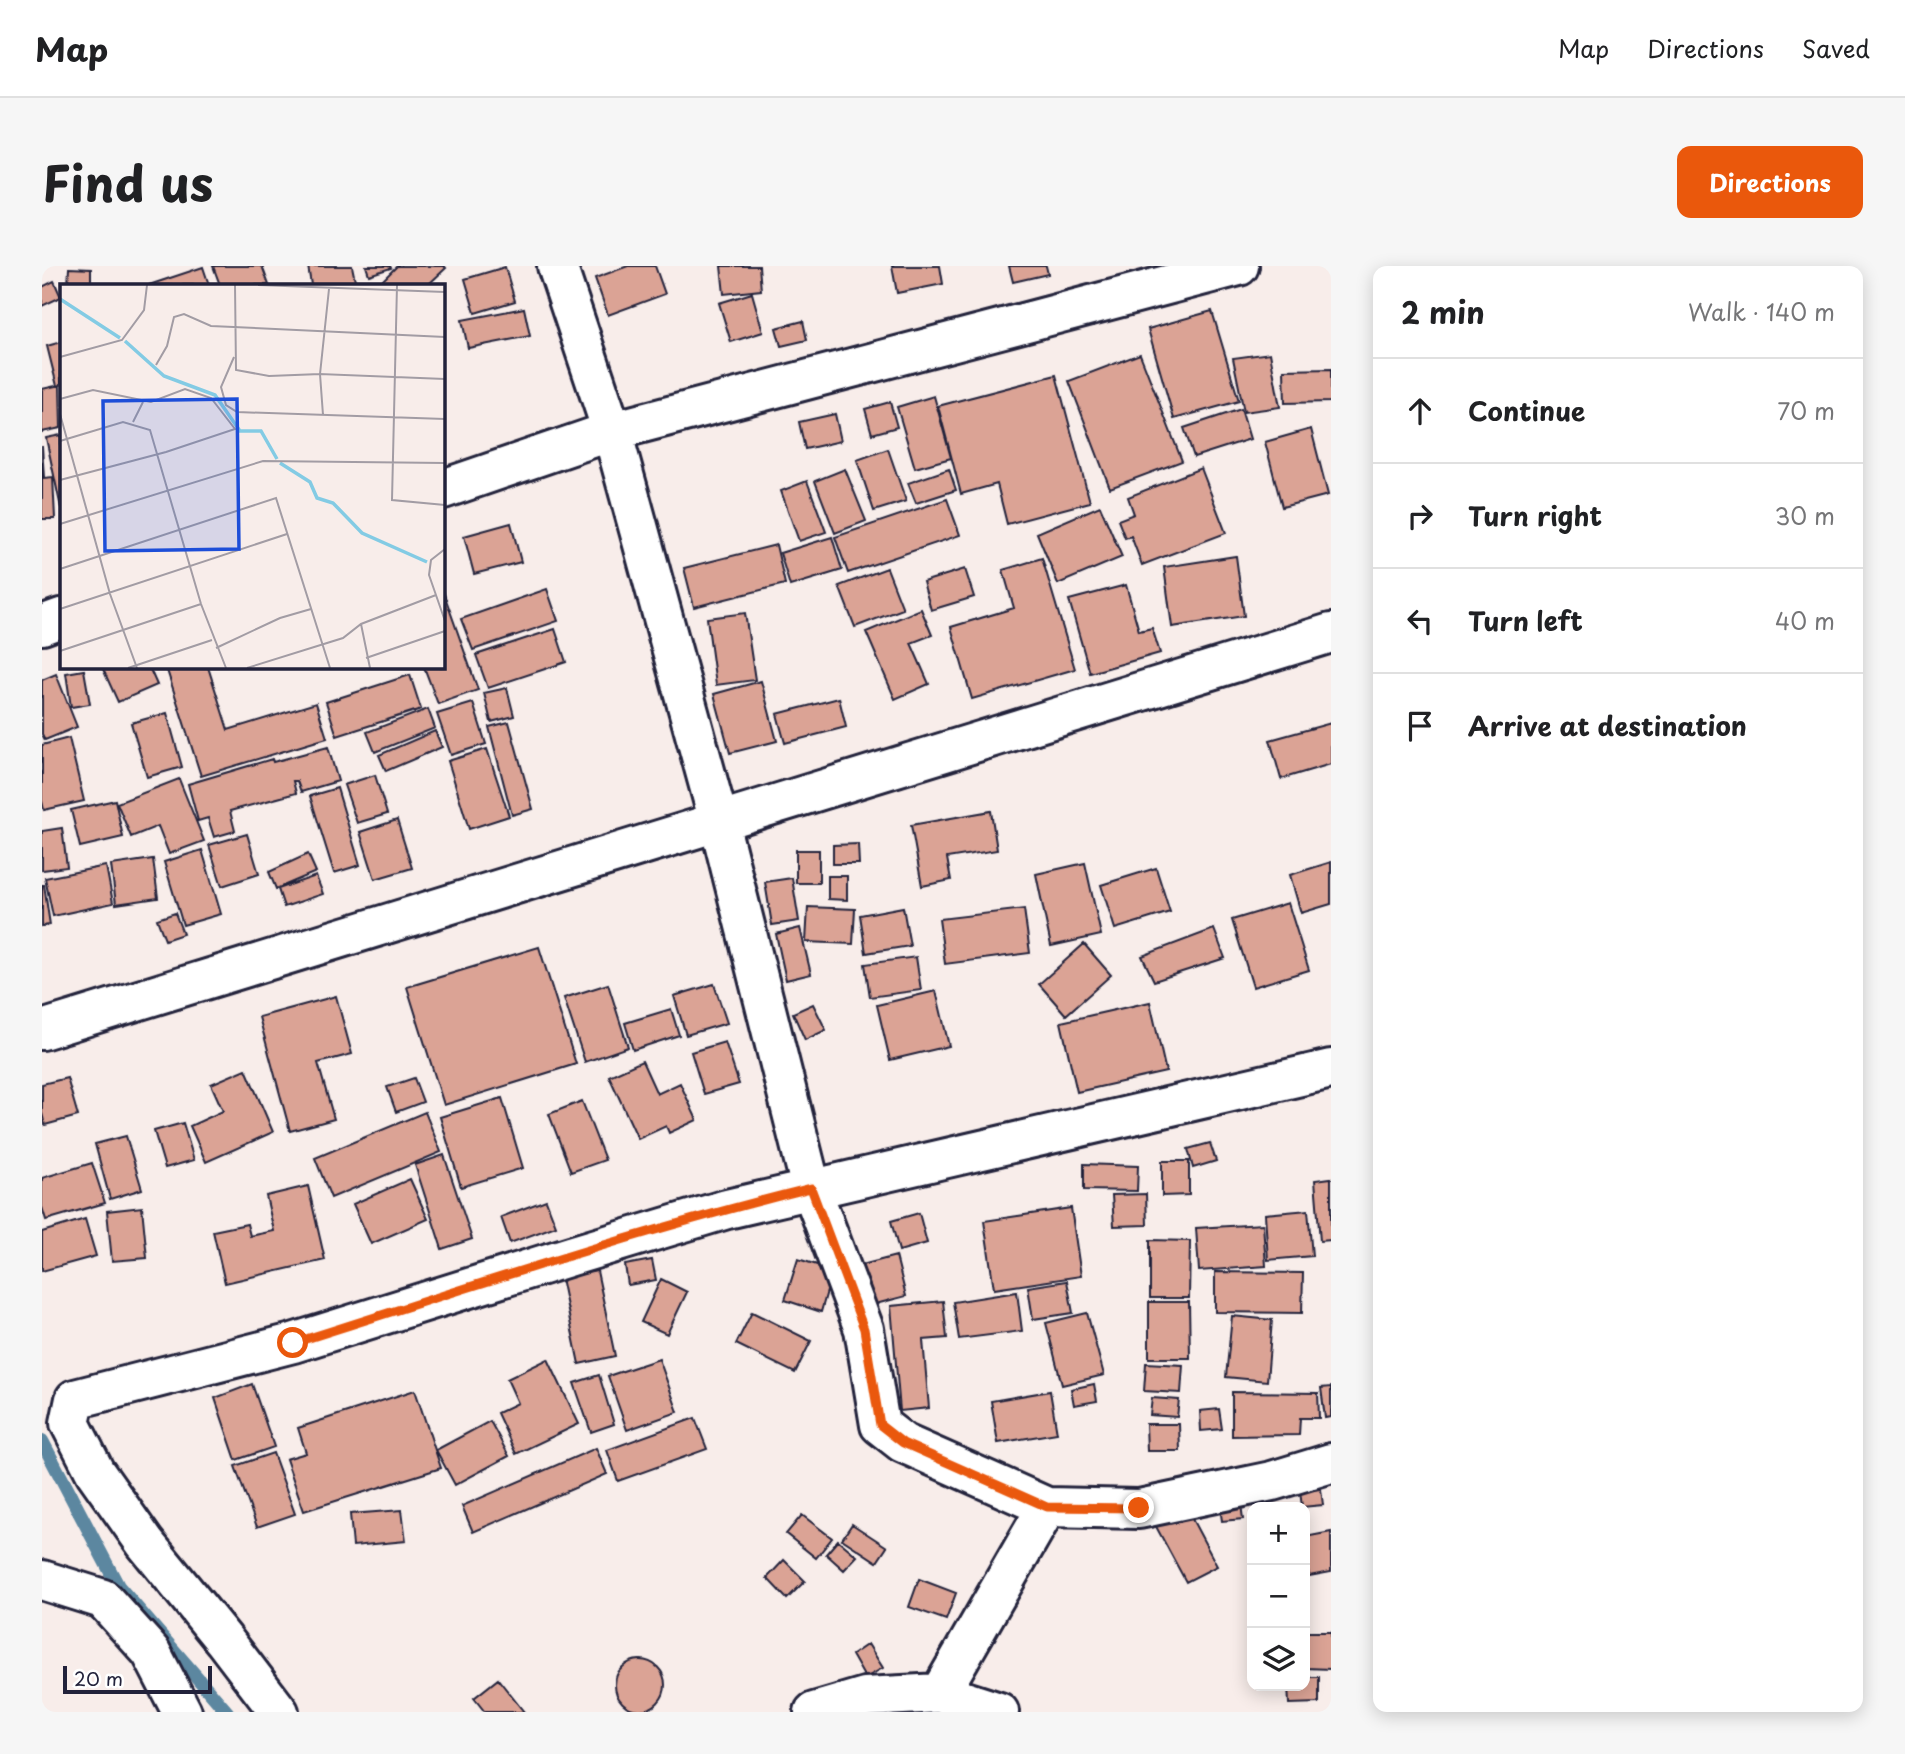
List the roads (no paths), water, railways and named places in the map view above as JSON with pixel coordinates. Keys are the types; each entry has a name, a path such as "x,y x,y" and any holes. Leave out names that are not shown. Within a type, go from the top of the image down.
{"street":[{"path":"557,266 612,431 719,822 811,1188 864,1329 880,1425 903,1443 1047,1507 1139,1508 1272,1481 1331,1463"},
{"path":"444,489 612,431 1238,266"},
{"path":"42,625 60,618"},
{"path":"42,1030 1331,633"},
{"path":"279,1712 145,1543 95,1472 70,1423 75,1399 293,1343 714,1212 1331,1069"},
{"path":"940,1693 1047,1507"},
{"path":"42,1580 103,1599 151,1652 182,1712"},
{"path":"814,1712 865,1697 940,1693 999,1712"}],"waterway":[{"path":"42,1441 118,1586 227,1712"}]}
